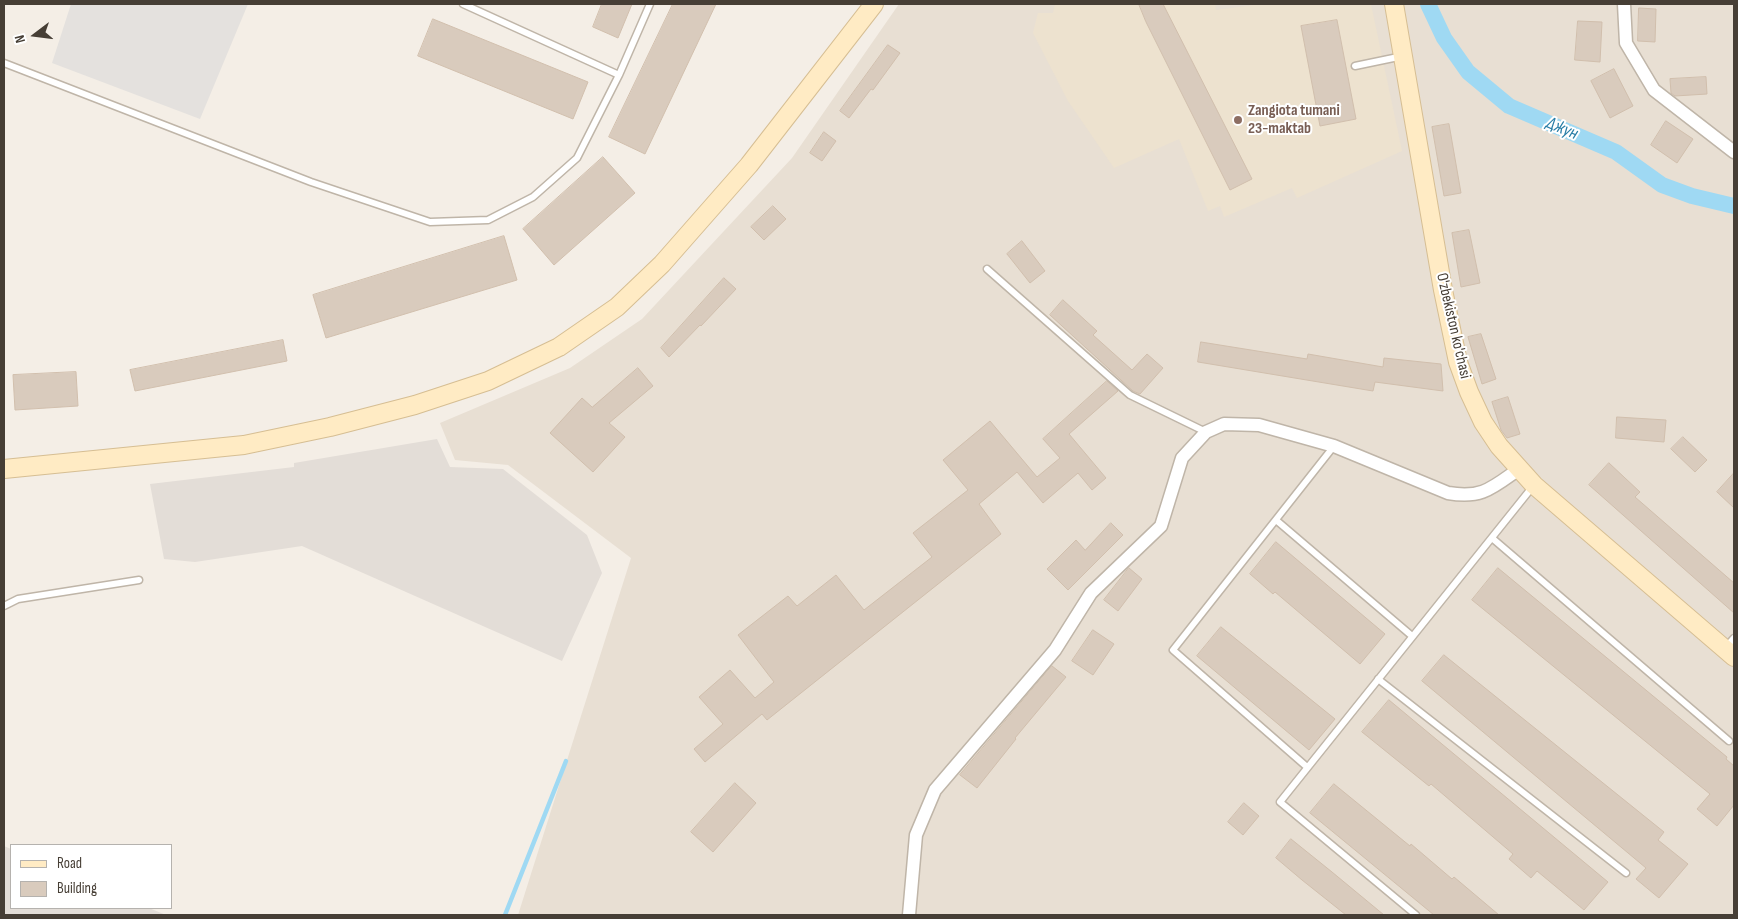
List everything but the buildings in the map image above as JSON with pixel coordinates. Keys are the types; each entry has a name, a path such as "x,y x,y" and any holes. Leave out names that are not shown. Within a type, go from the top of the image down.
{"main road":[{"path":"4,469 244,444 330,427 415,405 488,381 559,347 617,307 662,264 749,165 874,4"},
{"name":"O'zbekiston ko'chasi","path":"1394,4 1443,290 1458,362 1469,392 1490,434 1518,469 1534,484 1731,648"}],"street":[{"path":"1624,4 1626,43 1654,90 1734,152"},
{"path":"909,915 916,835 935,790 1056,650 1091,593 1161,526 1182,458 1206,432 1224,424 1259,425 1334,446 1448,493 1465,496 1488,491 1518,469"}],"lane":[{"path":"463,4 619,75"},
{"path":"4,63 311,182 430,222 488,220 534,197 577,158 619,75 650,4"},
{"path":"1355,66 1404,56"},
{"path":"987,269 1130,395 1206,432"},
{"path":"1307,767 1173,650 1334,446"},
{"path":"1416,915 1280,802 1534,484"},
{"path":"1276,520 1412,636"},
{"path":"1492,538 1730,740"},
{"path":"4,606 18,599 139,580"},
{"path":"1378,679 1626,873"}],"shaded area":[{"path":"71,4 248,4 200,119 52,63"},
{"path":"899,4 1734,4 1734,915 518,915 631,558 508,465 455,460 440,423 570,368 642,319 792,158"},
{"name":"Zangiota tumani 23-maktab","path":"1055,4 1215,4 1216,10 1261,4 1371,4 1402,151 1297,198 1292,188 1224,217 1220,206 1208,211 1179,139 1114,168 1068,101 1033,33 1038,13 1053,13"},
{"path":"437,439 450,467 503,469 587,535 602,573 562,661 302,546 195,562 164,559 150,484 294,467 294,463"},
{"path":"4,846 10,849 10,909 151,909 166,915 4,915"}],"waterway":[{"name":"Джун","path":"1428,4 1444,38 1468,72 1509,106 1616,152 1662,185 1692,196 1734,206"},
{"path":"505,915 566,761"}],"place":[{"name":"Zangiota tumani 23-maktab","path":"1238,120"}]}
